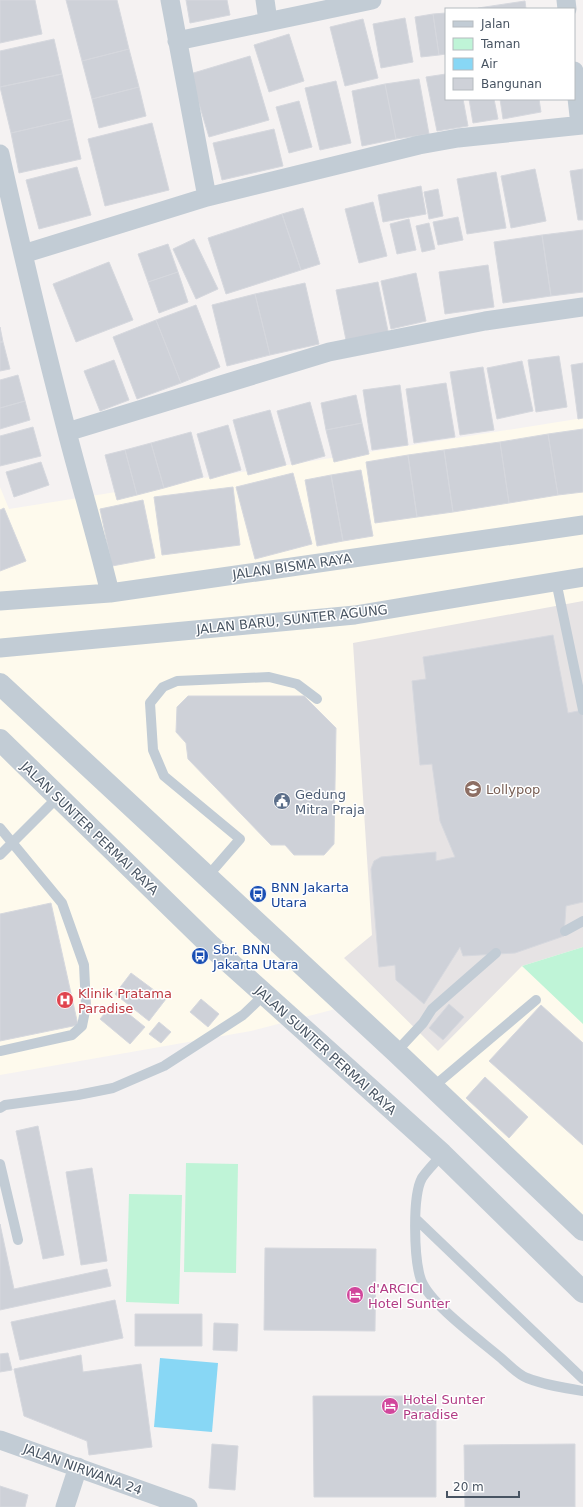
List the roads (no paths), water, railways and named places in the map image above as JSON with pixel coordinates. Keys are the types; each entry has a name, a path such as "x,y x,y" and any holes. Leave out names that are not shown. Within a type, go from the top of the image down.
{"street":[{"path":"170,0 207,197"},
{"path":"265,0 268,21"},
{"path":"177,42 268,21 372,0"},
{"path":"23,254 207,197 419,145 458,138 582,125 575,78"},
{"path":"0,154 67,432 110,593"},
{"path":"67,432 329,352 485,321 583,308"},
{"name":"JALAN BISMA RAYA","path":"0,601 110,593 583,525"},
{"name":"JALAN BARU, SUNTER AGUNG","path":"0,648 355,615 583,577"},
{"path":"0,684 396,1052 583,1230"},
{"name":"JALAN SUNTER PERMAI RAYA","path":"0,740 162,899 264,995 442,1154 583,1292"},
{"name":"JALAN NIRWANA 24","path":"0,1440 188,1507"},
{"path":"65,1507 78,1467"}],"lane":[{"path":"556,581 583,710"},
{"path":"207,877 240,839 164,776 153,750 150,703 163,687 178,681 270,677 297,684 317,699"},
{"path":"0,855 58,797"},
{"path":"0,828 62,903 84,966 86,1006 82,1026 72,1035 0,1051"},
{"path":"565,931 583,921"},
{"path":"396,1052 423,1023 432,1009 496,953"},
{"path":"0,1108 5,1105 78,1095 113,1088 164,1066 243,1015 264,995"},
{"path":"433,1087 536,1000"},
{"path":"442,1154 422,1178 418,1193 416,1219 418,1263 421,1280 430,1296 453,1318 525,1378 560,1388 583,1391"},
{"path":"0,1164 18,1240"},
{"path":"416,1219 583,1379"}],"water":[{"path":"160,1358 218,1363 212,1432 154,1427"}],"place":[{"name":"Lollypop","path":"473,789"},
{"name":"Gedung Mitra Praja","path":"282,801"},
{"name":"BNN Jakarta Utara","path":"258,894"},
{"name":"Sbr. BNN Jakarta Utara","path":"200,956"},
{"name":"Klinik Pratama Paradise","path":"65,1000"},
{"name":"d'ARCICI Hotel Sunter","path":"355,1295"},
{"name":"Hotel Sunter Paradise","path":"390,1406"}]}
